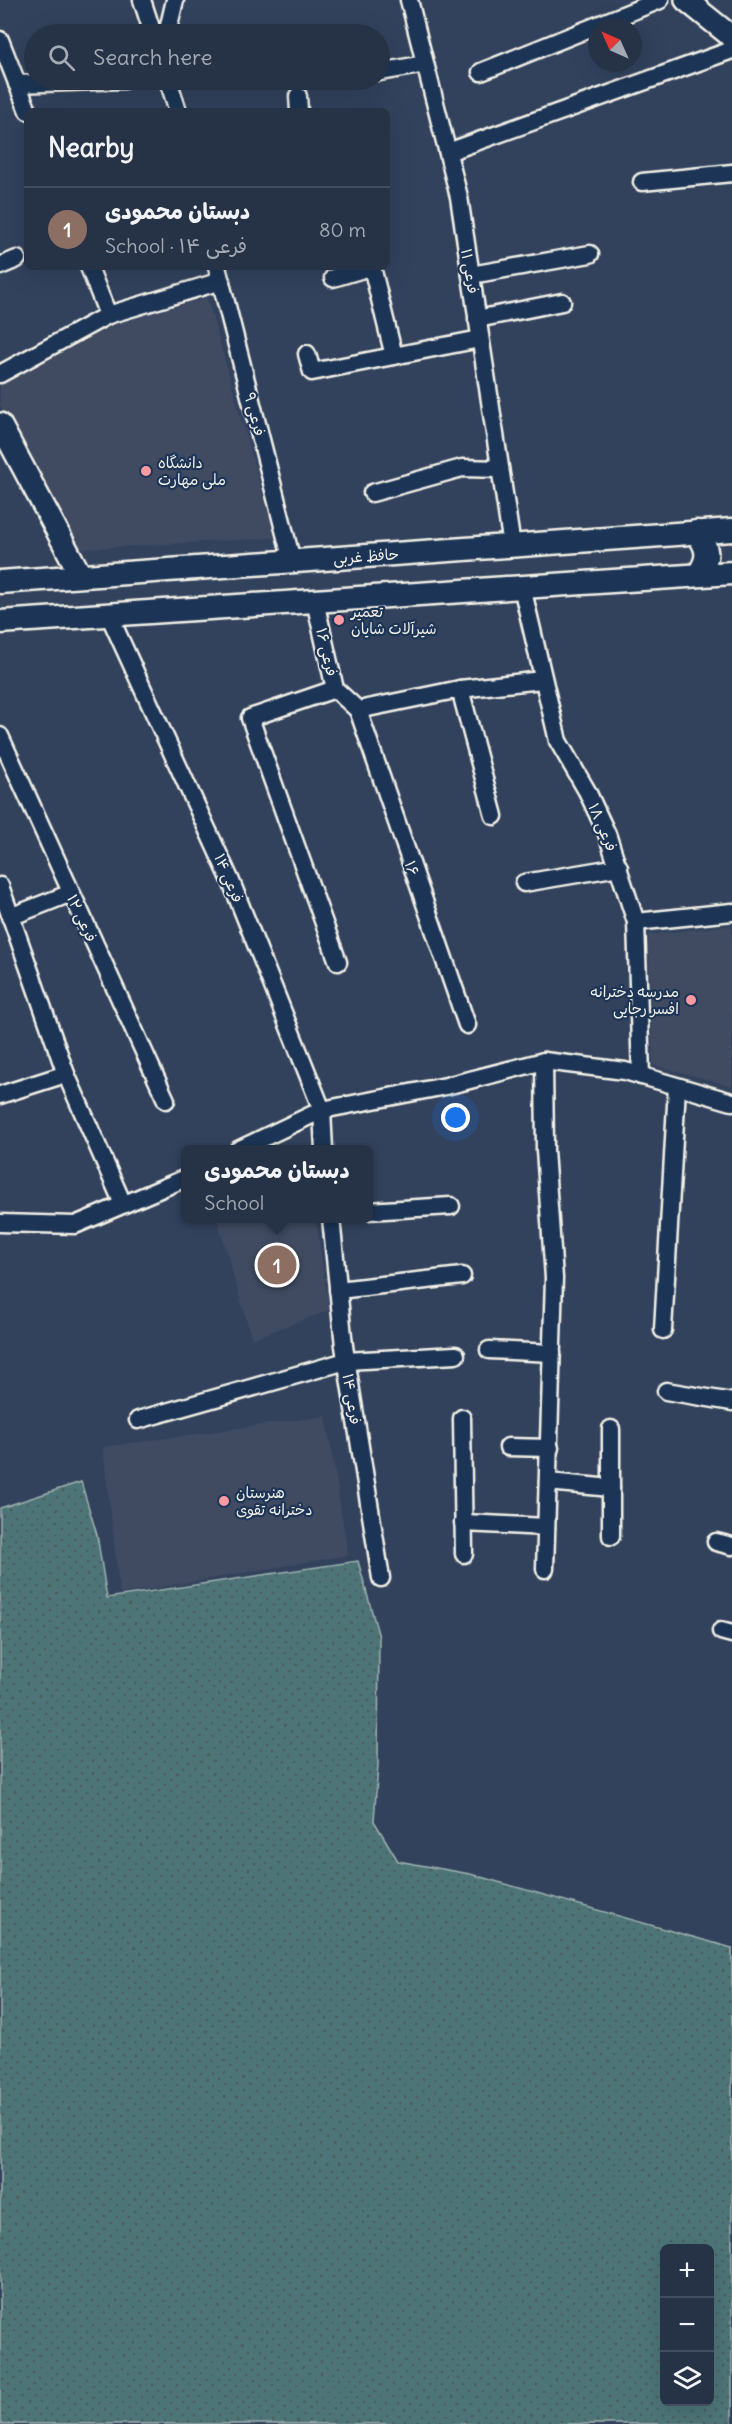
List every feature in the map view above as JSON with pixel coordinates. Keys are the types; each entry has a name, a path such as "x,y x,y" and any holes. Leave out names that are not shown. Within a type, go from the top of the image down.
{"main road":[{"name":"حافظ غربی","path":"0,582 732,530"},
{"path":"696,532 708,549 708,558 698,575"},
{"path":"0,622 732,573"}],"street":[{"path":"142,0 150,24"},
{"path":"169,24 175,0"},
{"name":"فرعی ۱۱","path":"409,0 459,197 512,546"},
{"path":"481,72 660,0"},
{"path":"686,0 732,37"},
{"path":"0,40 27,108"},
{"path":"448,152 732,50"},
{"path":"390,70 425,63"},
{"path":"17,84 24,84"},
{"path":"171,90 177,108"},
{"path":"642,182 732,173"},
{"path":"471,275 590,254"},
{"path":"0,266 17,259"},
{"path":"90,270 108,315"},
{"path":"333,278 361,270"},
{"path":"372,270 394,356"},
{"path":"0,374 108,315 219,274"},
{"name":"فرعی ۹","path":"219,274 292,561"},
{"path":"477,319 562,302"},
{"path":"308,354 312,372 480,339"},
{"path":"0,424 81,576"},
{"path":"372,493 462,468 500,469"},
{"name":"فرعی ۱۸","path":"522,587 558,741 587,790 619,867 636,922 641,1076"},
{"name":"فرعی ۱۶","path":"315,601 346,699"},
{"name":"فرعی ۱۴","path":"109,615 230,879 322,1110 324,1145"},
{"path":"339,962 250,718 346,699 542,680"},
{"path":"460,689 494,816"},
{"name":"۱۶","path":"346,699 467,1025"},
{"name":"فرعی ۱۲","path":"2,746 166,1100"},
{"path":"524,883 619,867"},
{"path":"1,891 66,1074 123,1204"},
{"path":"10,917 71,893"},
{"path":"636,922 732,912"},
{"path":"544,1060 545,1150 554,1278 545,1569"},
{"path":"246,1145 322,1110 446,1086 544,1060 625,1071 732,1102"},
{"path":"0,1095 66,1074"},
{"path":"663,1330 676,1087"},
{"path":"0,1222 75,1225 181,1180"},
{"path":"373,1211 451,1206"},
{"name":"فرعی ۱۴","path":"331,1223 346,1361 381,1578"},
{"path":"338,1290 462,1276"},
{"path":"489,1350 552,1353"},
{"path":"138,1420 346,1361 456,1355"},
{"path":"666,1391 732,1402"},
{"path":"462,1418 464,1554"},
{"path":"611,1429 611,1536"},
{"path":"508,1447 550,1448"},
{"path":"548,1482 611,1488"},
{"path":"463,1523 546,1527"}],"shaded area":[{"name":"دانشگاه ملی مهارت","path":"207,298 275,538 77,549 0,405 0,381 115,324"},
{"name":"مدرسه دخترانه افسر رجایی","path":"732,925 732,1086 653,1065 648,935"},
{"path":"218,1223 317,1223 329,1310 252,1339"},
{"name":"هنرستان دخترانه تقوی","path":"326,1416 348,1555 120,1594 103,1447"}],"green space":[{"path":"81,1482 97,1535 107,1598 358,1561 379,1637 378,1765 374,1821 398,1861 470,1874 732,1948 732,2424 0,2424 0,1508"}],"place":[{"name":"دانشگاه ملی مهارت","path":"146,471"},
{"name":"تعمیر شیرآلات شایان","path":"339,620"},
{"name":"مدرسه دخترانه افسر رجایی","path":"691,1000"},
{"name":"دبستان محمودی","path":"277,1265"},
{"name":"هنرستان دخترانه تقوی","path":"224,1501"}]}
